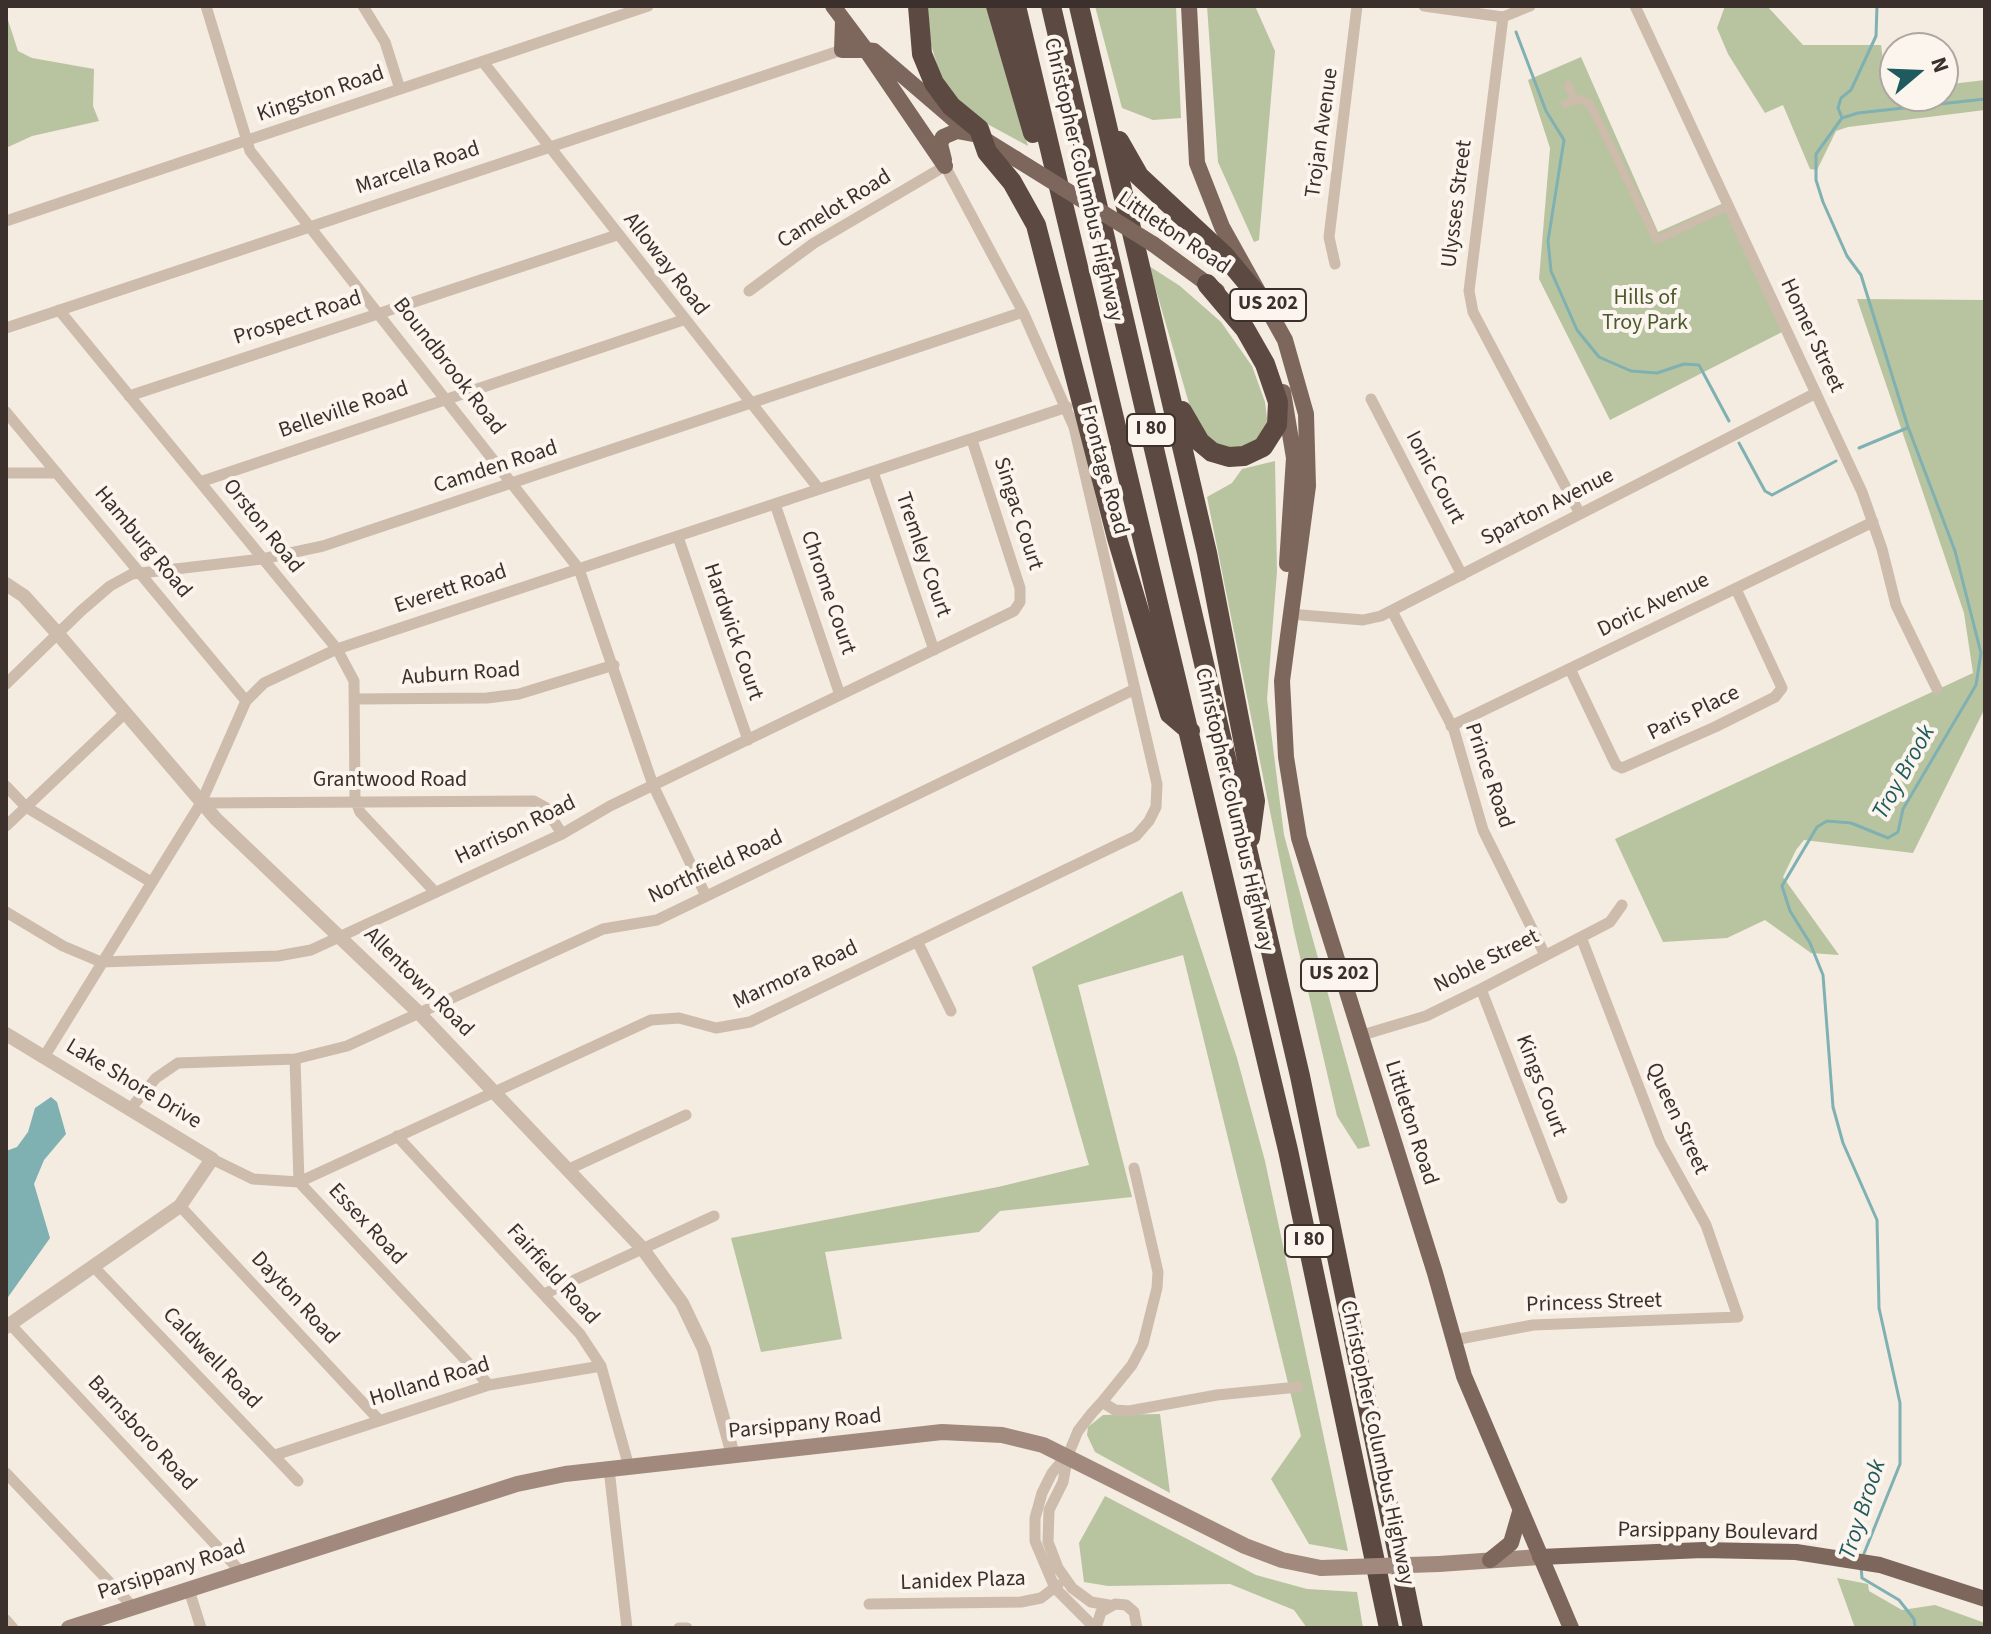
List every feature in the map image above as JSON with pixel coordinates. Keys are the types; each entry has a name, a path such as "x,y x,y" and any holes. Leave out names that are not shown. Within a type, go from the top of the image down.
{"highway":[{"path":"918,6 919,35 926,66 942,95 979,129 978,136 987,152 1025,201 1043,242 1117,538 1170,714 1190,731"},
{"path":"996,6 1051,206 1094,334"},
{"name":"Christopher Columbus Highway","path":"1016,6 1314,1264 1389,1628"},
{"name":"Christopher Columbus Highway","path":"1051,6 1306,1106 1413,1628"},
{"path":"1080,9 1207,553 1255,801 1249,854"},
{"path":"1103,109 1139,176 1224,255 1270,310"},
{"path":"1139,262 1188,423 1200,442 1212,452 1229,457 1244,456 1271,439 1277,425 1278,402 1256,347 1207,284"}],"main road":[{"name":"Littleton Road","path":"1189,6 1197,163 1222,227 1270,310 1295,369 1308,436 1308,486 1283,656 1283,711 1295,823 1473,1402 1571,1628"},
{"name":"Littleton Road","path":"838,13 866,50 874,51 910,85 978,136 1153,244 1223,295 1255,332 1271,361 1286,406 1294,458 1287,567 1289,614"},
{"path":"838,13 842,50 866,50 945,166"},
{"path":"945,166 940,144 943,137 957,131 978,136"},
{"name":"Parsippany Road","path":"69,1628 517,1484 609,1469 942,1432 1014,1437 1068,1455 1177,1515 1282,1560 1321,1568 1540,1557"},
{"path":"1490,1560 1511,1543 1520,1512"},
{"name":"Parsippany Boulevard","path":"1540,1557 1703,1550 1796,1552 1874,1564 1985,1599"}],"street":[{"name":"Boundbrook Road","path":"206,6 250,151 579,569 653,785 706,896"},
{"path":"363,6 385,42 400,89"},
{"name":"Kingston Road","path":"6,221 648,6"},
{"name":"Trojan Avenue","path":"1335,264 1329,237 1357,6"},
{"path":"1424,6 1503,17 1530,6"},
{"name":"Homer Street","path":"1635,6 1816,393 1873,522 1896,605 1937,689"},
{"name":"Ulysses Street","path":"1503,17 1469,291 1473,312 1580,514"},
{"name":"Marcella Road","path":"6,328 842,50"},
{"name":"Alloway Road","path":"483,62 819,489"},
{"path":"1568,85 1575,100"},
{"path":"1565,104 1575,100 1590,104 1657,240 1728,206"},
{"name":"Camelot Road","path":"749,291 814,243 945,166"},
{"name":"Frontage Road","path":"945,166 1023,312 1067,407 1081,452 1157,784 1156,807"},
{"name":"Prospect Road","path":"129,396 617,235"},
{"name":"Orston Road","path":"59,310 337,649 354,681 355,799"},
{"name":"Camden Road","path":"6,684 110,586 140,573 262,559 323,546 1023,312"},
{"name":"Belleville Road","path":"200,482 683,320"},
{"name":"Sparton Avenue","path":"1289,614 1363,620 1392,611 1816,393"},
{"name":"Ionic Court","path":"1371,399 1462,575"},
{"name":"Everett Road","path":"44,1057 201,803 246,701 264,683 337,649 1067,407"},
{"name":"Hamburg Road","path":"6,412 246,701"},
{"name":"Singac Court","path":"972,440 1020,588 1020,602"},
{"name":"Tremley Court","path":"873,472 934,650"},
{"path":"6,473 57,473"},
{"name":"Chrome Court","path":"775,504 840,695"},
{"name":"Doric Avenue","path":"1451,726 1873,522"},
{"name":"Hardwick Court","path":"678,537 748,740"},
{"name":"Allentown Road","path":"6,584 24,596 58,634 201,803 419,1013 642,1248 682,1303 704,1349 733,1455"},
{"name":"Paris Place","path":"1570,669 1616,765 1622,768 1715,727 1775,697 1782,688 1736,589"},
{"name":"Harrison Road","path":"6,912 63,946 101,962 278,956 311,950 562,834 653,785 1014,611 1020,602"},
{"name":"Prince Road","path":"1392,611 1451,726 1483,830 1545,955"},
{"name":"Auburn Road","path":"355,699 487,698 519,694 614,665"},
{"name":"Northfield Road","path":"131,1108 156,1078 178,1063 295,1059 347,1046 603,929 657,920 1135,689"},
{"path":"6,826 124,714"},
{"path":"6,786 26,807 151,882"},
{"path":"355,799 360,812 435,892"},
{"name":"Grantwood Road","path":"201,803 355,799 534,801 545,807 562,834"},
{"name":"Marmora Road","path":"212,1159 253,1179 299,1182 651,1020 679,1018 716,1028 750,1022 1136,836 1156,807"},
{"name":"Noble Street","path":"1359,1036 1426,1016 1481,989 1610,922 1622,905"},
{"name":"Queen Street","path":"1581,937 1660,1142 1706,1225 1738,1317"},
{"path":"917,941 951,1011"},
{"name":"Kings Court","path":"1481,989 1562,1198"},
{"name":"Lake Shore Drive","path":"6,1034 212,1159 180,1206 8,1326"},
{"name":"Essex Road","path":"295,1059 299,1182 489,1385"},
{"path":"567,1170 686,1115"},
{"name":"Fairfield Road","path":"397,1136 580,1334 601,1366 629,1467"},
{"name":"Lanidex Plaza","path":"1095,1628 1038,1553 1035,1518 1052,1473 1068,1455 1078,1431 1132,1365 1143,1344 1158,1272 1134,1168"},
{"name":"Dayton Road","path":"180,1206 379,1420"},
{"path":"544,1294 714,1216"},
{"name":"Caldwell Road","path":"93,1266 298,1481"},
{"name":"Princess Street","path":"1454,1340 1533,1325 1738,1317"},
{"name":"Barnsboro Road","path":"8,1326 241,1572"},
{"name":"Holland Road","path":"275,1455 489,1385 601,1366"},
{"path":"1102,1402 1115,1410 1129,1411 1217,1395 1298,1387"},
{"path":"609,1469 627,1628"},
{"path":"6,1473 133,1607"},
{"name":"Lanidex Plaza","path":"869,1604 1021,1602 1041,1598 1059,1583"},
{"name":"Lanidex Plaza","path":"1059,1583 1085,1599 1130,1608 1137,1628"},
{"path":"189,1590 201,1628"},
{"name":"Lanidex Plaza","path":"1095,1628 1101,1612 1109,1605"},
{"path":"6,1620 13,1628"},
{"path":"679,1628 687,1628"}],"green space":[{"path":"928,6 988,6 1028,146 980,120 955,97 940,75 930,41"},
{"path":"1095,6 1176,6 1181,118 1153,120 1122,108"},
{"path":"1207,6 1255,6 1275,51 1259,240 1254,242 1218,162"},
{"path":"1725,6 1767,6 1803,45 1879,45 1879,112 1959,112 1959,83 1985,80 1985,110 1836,131 1817,170 1810,169 1783,105 1765,113 1728,54 1717,28"},
{"path":"6,14 18,51 32,58 94,69 93,106 99,121 32,136 6,148"},
{"name":"Hills of Troy Park","path":"1581,57 1658,232 1726,202 1786,330 1610,420 1539,279 1550,148 1528,80"},
{"path":"1149,266 1180,286 1221,322 1252,366 1265,402 1269,434 1256,446 1220,451 1195,424"},
{"path":"1857,299 1985,300 1985,708 1913,853 1804,840 1796,850 1783,877 1839,955 1811,953 1765,920 1727,938 1663,942 1615,839 1973,673 1964,613"},
{"path":"1275,461 1277,571 1267,699 1284,835 1370,1146 1358,1149 1337,1116 1294,931 1207,497 1232,483 1242,469"},
{"path":"1182,891 1237,1058 1265,1161 1348,1551 1309,1544 1271,1479 1301,1436 1183,955 1078,985 1132,1197 1000,1211 979,1232 825,1252 842,1339 761,1352 731,1238 998,1187 1089,1165 1032,967"},
{"path":"1160,1414 1170,1493 1095,1452 1087,1435 1088,1427 1103,1415"},
{"path":"1105,1496 1256,1575 1307,1589 1357,1592 1363,1628 1307,1628 1294,1610 1230,1584 1108,1586 1084,1582 1079,1543"},
{"path":"1837,1578 1868,1584 1869,1591 1902,1610 1935,1605 1985,1623 1985,1628 1855,1628"}],"water":[{"path":"51,1097 57,1102 66,1134 44,1160 34,1184 50,1238 6,1300 6,1151 17,1147 28,1132 35,1108"}],"waterway":[{"path":"1842,118 1838,108 1841,98 1851,90 1876,36 1877,6"},
{"path":"1516,32 1546,111 1564,140 1548,241 1551,271 1577,330 1599,357 1631,371 1657,373 1684,364 1699,365 1729,421"},
{"name":"Troy Brook","path":"1863,1556 1900,1464 1900,1403 1879,1308 1877,1220 1843,1143 1833,1107 1823,975 1810,943 1790,911 1782,886 1817,827 1827,821 1851,823 1888,838 1898,832 1903,809 1976,685 1981,653 1955,551 1908,427 1861,275 1847,256 1823,202 1816,180 1816,154 1842,118 1858,113 1985,99"},
{"path":"1859,448 1907,428"},
{"path":"1739,443 1765,491 1772,495 1836,461"},
{"name":"Troy Brook","path":"1861,1567 1862,1578 1899,1600 1914,1619 1915,1628"}]}
